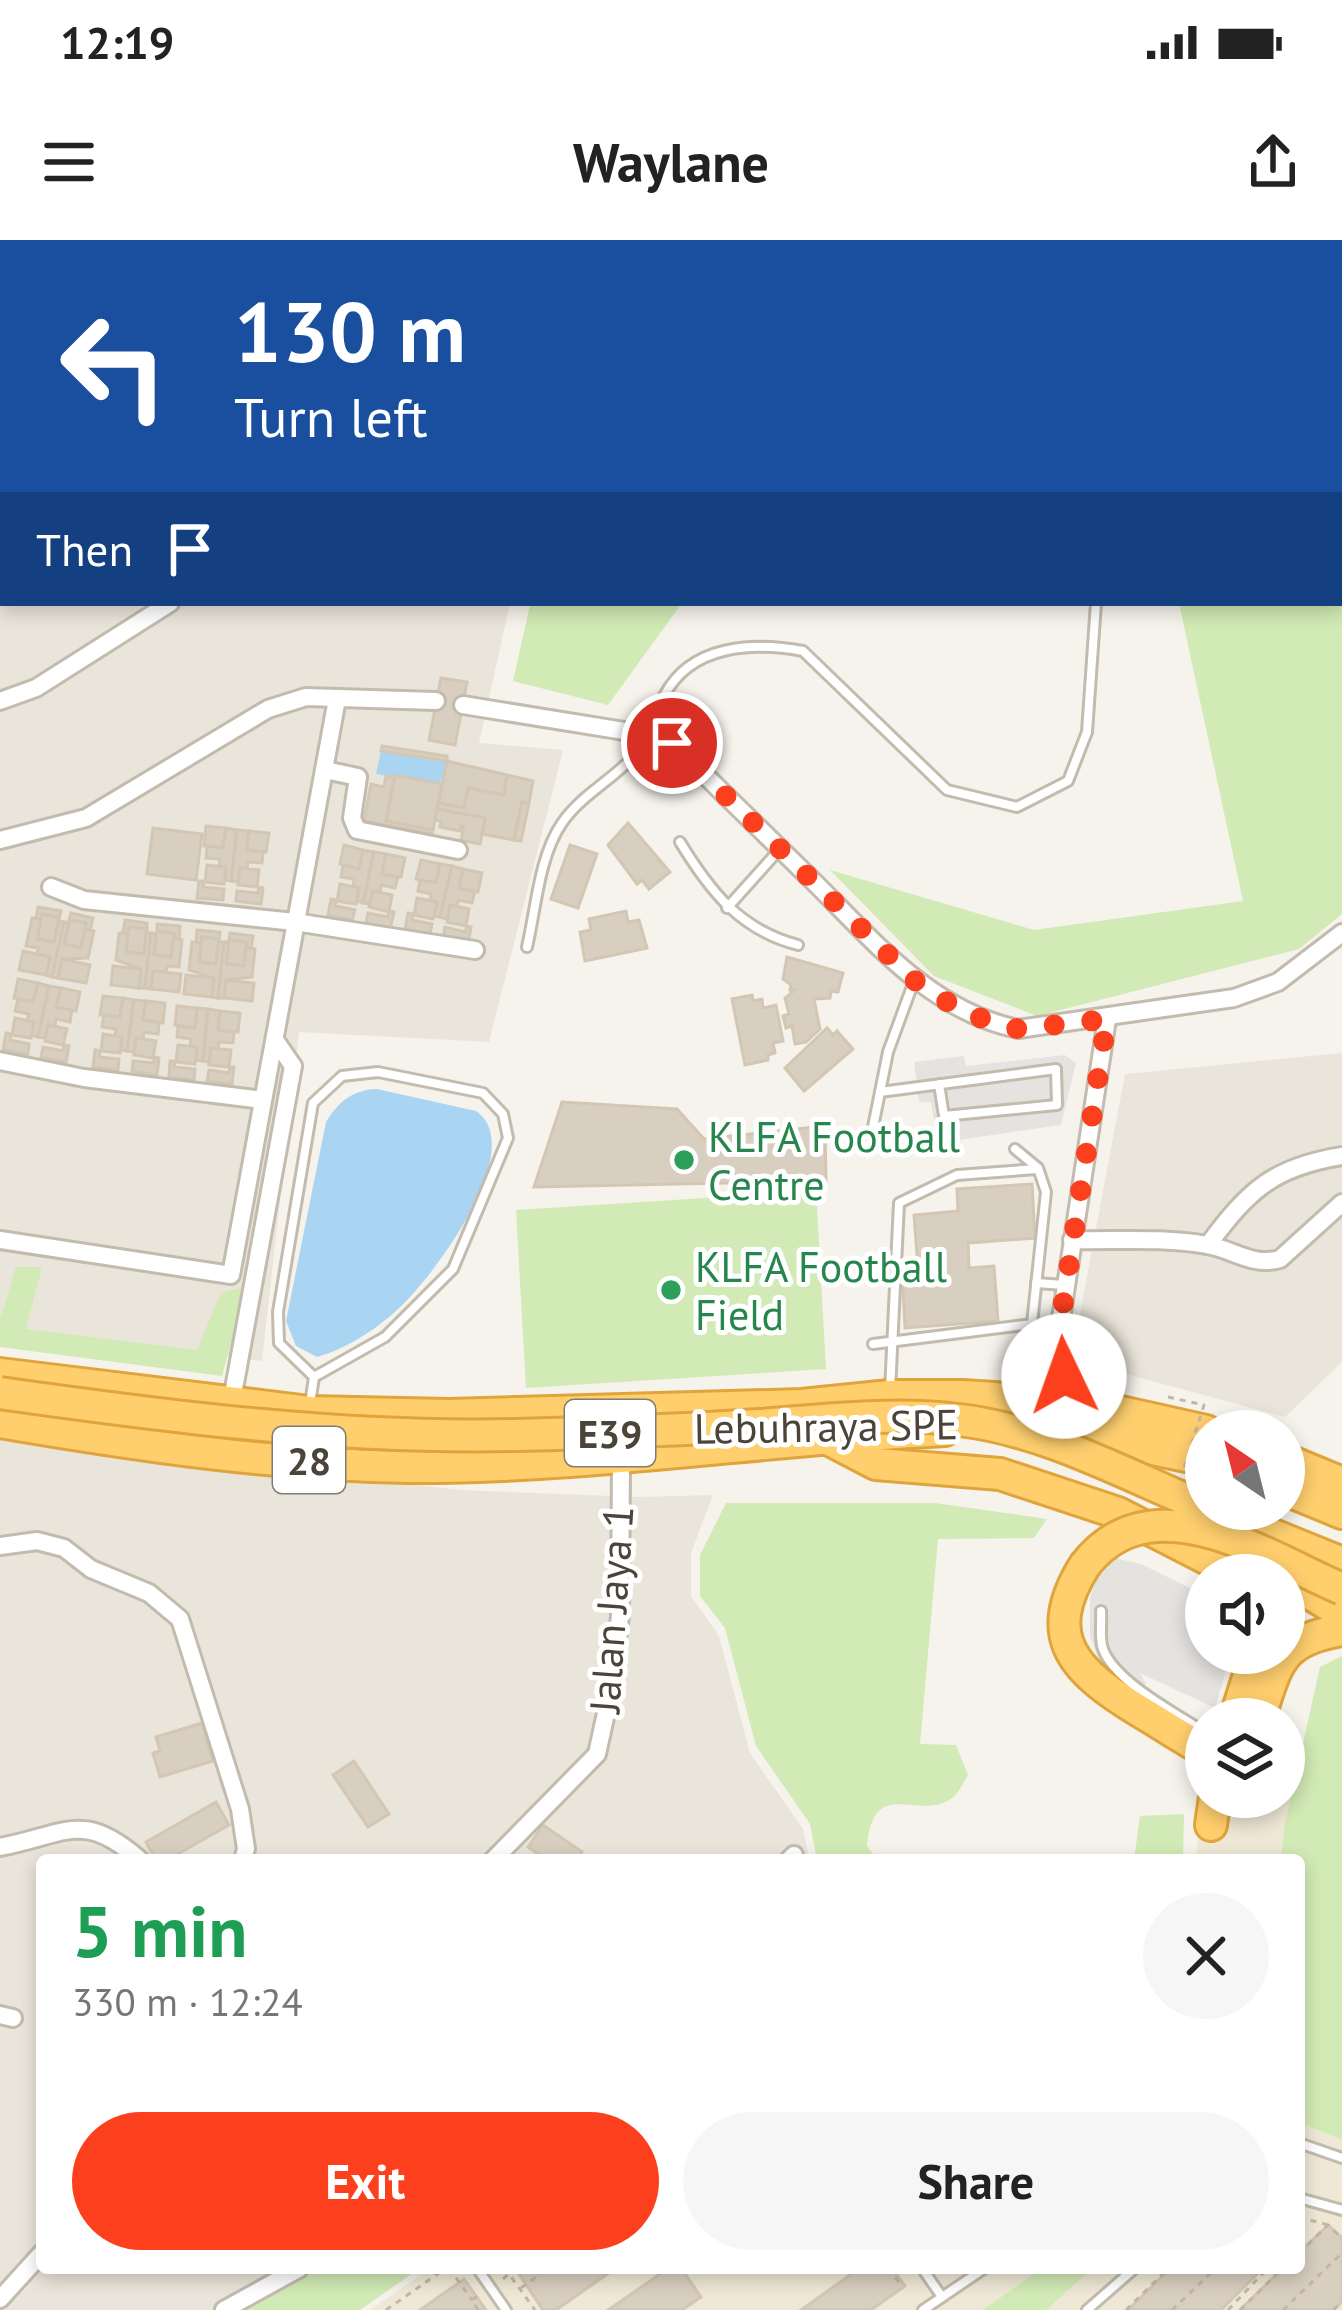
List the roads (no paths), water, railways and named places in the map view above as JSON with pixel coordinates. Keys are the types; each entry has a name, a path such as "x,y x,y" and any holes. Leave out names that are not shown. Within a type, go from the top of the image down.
{"highway":[{"name":"28","path":"0,1374 309,1412 472,1414 802,1405 890,1396 1084,1404 1185,1426"},
{"name":"Lebuhraya SPE","path":"0,1393 176,1417 397,1432 507,1435 883,1417 960,1420 1059,1445 1185,1498"},
{"name":"28","path":"0,1422 168,1450 406,1467 621,1459 959,1429 1085,1435 1185,1456"},
{"path":"830,1440 876,1464 1000,1474 1118,1513 1199,1554"},
{"path":"1305,1468 1342,1484"},
{"name":"Lebuhraya SPE","path":"1000,1474 1128,1502 1243,1554"},
{"path":"1305,1498 1342,1513"},
{"path":"1185,1738 1105,1690 1071,1654 1063,1624 1066,1604 1096,1552 1127,1530 1178,1524 1220,1536 1342,1588"},
{"name":"Lebuhraya SPE","path":"1261,1530 1342,1564"},
{"name":"Lebuhraya SPE","path":"1305,1591 1342,1613"},
{"path":"1266,1698 1288,1651 1311,1635 1342,1630"}],"street":[{"path":"0,701 36,688 165,606"},
{"path":"0,840 86,818 268,709 306,698 436,701"},
{"path":"0,1240 231,1275 338,699"},
{"path":"463,705 649,735 672,743 914,980 964,1013 1018,1029 1234,998 1278,982 1342,933"},
{"path":"325,770 358,777 352,818 357,830 458,850"},
{"path":"51,887 84,899 296,922 475,950"},
{"path":"1015,1399 1049,1365 1056,1351 1107,1019"},
{"path":"231,1405 292,1066 274,1040"},
{"path":"0,1061 84,1078 263,1100"},
{"path":"1208,1245 1261,1182 1305,1162 1342,1156"},
{"path":"1072,1240 1208,1245 1240,1258 1269,1262 1280,1258 1342,1203"},
{"path":"1056,1351 1060,1369 1084,1404"},
{"name":"Jalan Jaya 1","path":"499,1854 597,1754 612,1686 620,1616 621,1459"},
{"path":"0,1546 37,1541 64,1548 91,1569 149,1593 180,1619 240,1809 245,1854"},
{"path":"0,1846 55,1829 85,1829 114,1837 133,1854"},
{"path":"0,2299 36,2260"},
{"path":"224,2310 289,2274"}],"lane":[{"path":"527,947 551,843 561,824 636,754 667,689 706,657 733,646 803,651 947,790 1017,807 1068,781 1087,733 1096,606"},
{"path":"680,842 745,924 773,939 798,945"},
{"path":"728,908 780,849"},
{"path":"869,1147 888,1052 914,980"},
{"path":"880,1092 939,1084 1056,1069 1058,1105 944,1116 939,1084"},
{"path":"378,1072 483,1094 503,1114 508,1138 453,1269 385,1337 314,1377 279,1343 278,1312 314,1103 342,1076 378,1072"},
{"path":"873,1344 1032,1324 1046,1192 1038,1168 1015,1149"},
{"path":"890,1396 899,1203 957,1175 1038,1168"},
{"path":"1036,1283 1065,1286"},
{"path":"309,1412 314,1377"},
{"path":"1101,1611 1103,1650 1139,1690 1185,1720"},
{"path":"1305,2145 1342,2158"},
{"path":"1305,2200 1342,2210"},
{"path":"481,2274 506,2310"},
{"path":"926,2274 942,2297"},
{"path":"923,2310 976,2274"},
{"path":"1088,2310 1128,2274"}],"water":[{"path":"381,751 447,761 440,783 376,774"},
{"path":"377,1089 476,1111 490,1129 491,1153 470,1213 413,1294 370,1332 317,1357 296,1346 286,1321 326,1122 347,1098"}],"place":[{"name":"KLFA Football Centre","path":"684,1160"},
{"name":"KLFA Football Field","path":"671,1290"}]}
